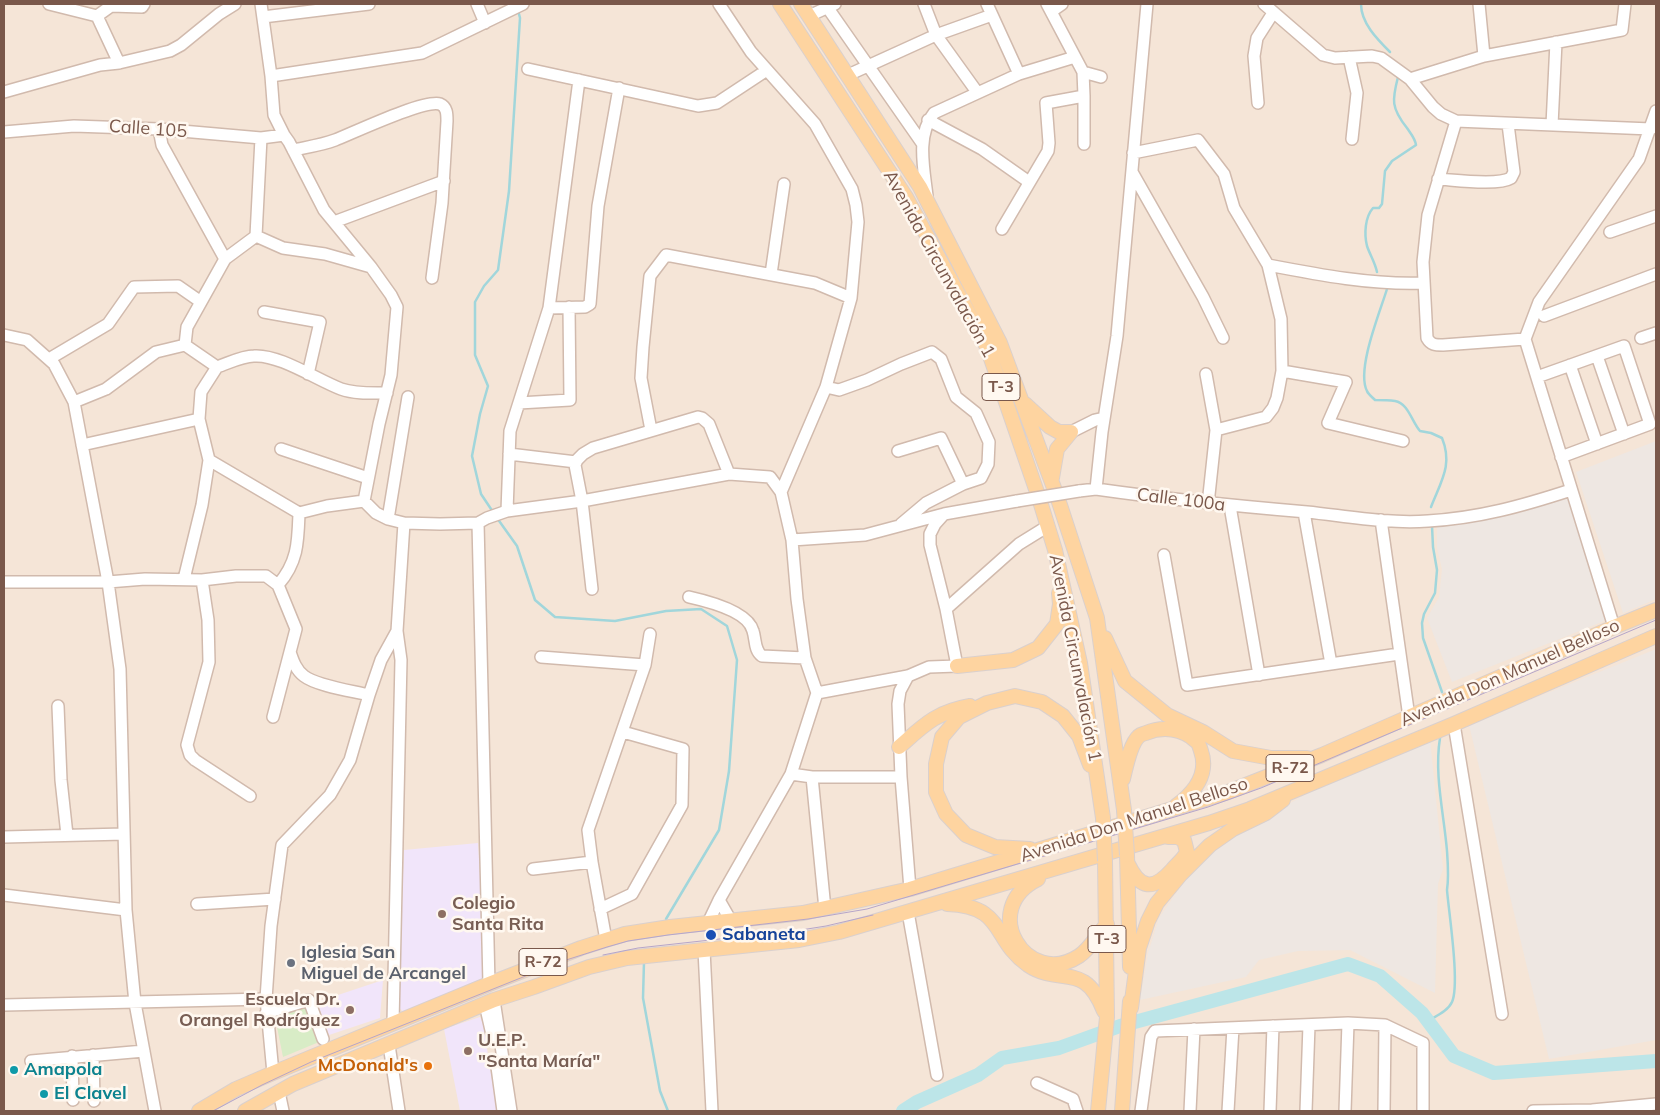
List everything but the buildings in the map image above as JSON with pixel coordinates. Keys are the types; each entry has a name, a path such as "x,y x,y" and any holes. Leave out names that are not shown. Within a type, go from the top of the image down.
{"main road":[{"name":"Avenida Circunvalación 1","path":"780,4 906,198 987,347 1055,550 1080,663 1100,792 1102,818 1107,924 1106,1017 1098,1111"},
{"name":"Avenida Circunvalación 1","path":"801,4 920,186 1000,343 1052,482 1097,618 1124,810 1127,859 1130,1008 1123,1109"},
{"path":"1021,399 1050,427 1059,432 1071,432"},
{"path":"1052,482 1057,449 1071,432"},
{"path":"958,666 1013,660 1038,648 1057,624 1060,604 1055,550"},
{"name":"Avenida Don Manuel Belloso","path":"910,889 1228,792 1322,755 1656,610"},
{"path":"1097,618 1125,681 1167,715 1203,732 1233,751 1271,758 1301,758 1322,755"},
{"name":"Avenida Don Manuel Belloso","path":"938,904 1165,837 1250,809 1454,724 1656,636"},
{"path":"899,747 940,714 955,708 1015,696 1042,702 1063,716 1079,736 1100,792"},
{"path":"987,703 959,717 942,737 936,764 936,792 946,814 966,836 995,847 1041,850"},
{"path":"1121,787 1130,751 1139,736 1154,729 1169,728 1181,732 1198,742 1205,761 1199,781 1190,796 1170,810"},
{"path":"1130,1008 1139,948 1148,921 1157,903 1210,845 1232,829 1266,813 1294,790"},
{"path":"1127,859 1132,873 1140,881 1154,885 1163,881 1187,852 1184,840 1178,837 1165,837"},
{"path":"1061,867 1027,884 1015,897 1010,913 1015,940 1020,948 1043,963 1054,964 1068,961 1080,955 1107,924"},
{"name":"R-72","path":"199,1111 236,1089 273,1073 489,984 606,940 634,933 803,913 910,889"},
{"path":"938,904 973,907 988,916 996,924 1010,948 1028,965 1049,974 1070,976 1092,988 1098,996 1106,1017"},
{"name":"R-72","path":"245,1111 293,1084 490,1002 589,967 618,960 799,940 839,932 938,904"}],"street":[{"path":"50,4 97,16 111,6 142,7 144,4"},
{"path":"4,92 100,65 157,55 181,45 235,4"},
{"path":"261,4 274,115 324,210 371,267 391,294 397,307 391,375 364,501"},
{"path":"263,17 323,7 369,4"},
{"path":"477,4 485,23"},
{"path":"718,4 751,52 815,124 852,189 856,205 858,222 851,298 826,387 781,492"},
{"path":"924,4 936,35 977,92"},
{"path":"1062,4 1049,7 1083,72 1084,144"},
{"path":"1096,489 1104,418 1117,336 1147,4"},
{"path":"1264,4 1323,55 1335,58 1372,56 1381,58 1410,79 1441,114 1456,121 1651,129"},
{"path":"1479,4 1484,56"},
{"path":"1410,79 1484,56 1622,30 1624,4"},
{"path":"809,16 829,5 867,66 922,143"},
{"path":"270,76 422,53 518,6"},
{"path":"848,75 936,35 990,7 1019,74"},
{"path":"1258,103 1254,56 1258,38 1273,13"},
{"path":"97,16 119,63"},
{"path":"1552,125 1556,42"},
{"path":"927,200 922,143 928,120 934,113 1019,74 1075,57"},
{"path":"1349,57 1358,93 1352,139"},
{"path":"528,69 698,106 717,103 768,70"},
{"path":"1083,72 1101,77"},
{"path":"504,512 510,431 549,308 580,80"},
{"path":"549,308 587,306 590,301 598,206 619,88"},
{"path":"1002,229 1048,150 1046,102 1084,96"},
{"name":"Calle 105","path":"4,132 74,126 160,129 289,142 332,141 388,117 424,106 438,104 444,107 447,114 444,181"},
{"path":"1614,627 1525,339 1539,302 1639,159 1656,111"},
{"path":"928,120 982,149 1029,182"},
{"path":"1456,121 1428,215 1423,262 1427,338 1433,345 1443,346 1525,339"},
{"path":"1438,179 1478,182 1511,178 1514,172 1508,124"},
{"path":"160,129 162,145 225,259"},
{"path":"256,236 261,138"},
{"path":"1133,153 1198,140 1224,174 1234,208 1268,265 1280,319 1282,371 1277,398 1273,408 1266,417 1216,430"},
{"path":"1643,150 1656,150"},
{"path":"1132,172 1204,296 1223,338"},
{"path":"334,222 444,181 432,278"},
{"path":"771,274 784,184"},
{"path":"1610,232 1656,216"},
{"path":"185,345 187,327 225,259 256,236"},
{"path":"256,236 283,248 325,254 371,267"},
{"path":"651,430 641,378 650,276 666,254 815,283 851,298"},
{"path":"1268,265 1393,284 1424,284"},
{"path":"1544,316 1656,274"},
{"path":"49,359 108,324 134,287 178,286 201,302"},
{"path":"519,403 570,400 570,307"},
{"path":"264,312 320,322 308,374"},
{"path":"1641,338 1656,333"},
{"path":"4,335 27,340 49,359 54,364 74,402 108,582 120,669 126,910 135,1003 155,1111"},
{"path":"74,402 106,388 156,352 185,345 217,366"},
{"path":"1537,377 1624,346 1650,424 1561,457"},
{"path":"826,387 839,390 932,352 941,359 956,398 976,413 989,442 988,464 981,478 963,484 926,504 898,526"},
{"path":"184,579 202,505 209,460 199,420 201,392 217,366 255,356 270,358 343,389 359,392 387,393"},
{"path":"1598,356 1624,434"},
{"path":"1570,366 1597,444"},
{"path":"1282,371 1346,382 1328,423 1403,441"},
{"path":"1206,374 1216,430 1208,504"},
{"path":"388,519 408,396"},
{"path":"592,588 582,501 576,474 576,462 583,454 593,448 698,417 709,424 729,474"},
{"path":"1071,432 1094,420 1104,418"},
{"path":"82,445 199,420"},
{"path":"898,451 941,438 963,484"},
{"path":"281,449 368,478"},
{"path":"509,454 576,462"},
{"path":"209,460 299,513 327,506 364,501"},
{"path":"364,501 376,513 388,519 440,524 482,520 504,512 582,501 729,474 770,477 781,492 792,540 797,600 805,658 818,693 791,774 719,900 708,923"},
{"name":"Calle 100a","path":"792,540 865,535 944,514 1096,489 1208,504 1381,520 1426,522 1514,508 1571,490"},
{"path":"1230,506 1258,675"},
{"path":"1304,512 1330,664"},
{"path":"278,584 288,573 297,549 299,513"},
{"path":"818,693 908,676 929,667 958,666 930,545 930,534 935,524 944,514"},
{"path":"482,520 489,984"},
{"path":"1381,520 1409,717"},
{"path":"393,1023 401,660 397,631 404,522"},
{"path":"946,609 1019,544 1048,526"},
{"path":"1164,555 1188,685 1399,654"},
{"path":"4,582 108,582 145,579 202,580 236,576 266,576 278,584 296,629 273,717"},
{"path":"202,580 208,620 209,662 187,745 190,755 195,760 250,796"},
{"path":"689,597 711,602 738,613 753,628 757,651 762,656 805,658"},
{"path":"273,1073 266,998 271,926 282,845 330,795 350,760 381,660 397,631"},
{"path":"606,940 588,830 623,732 644,665 650,634"},
{"path":"290,652 295,666 304,677 325,685 369,695"},
{"path":"541,657 644,665"},
{"path":"908,676 900,691 898,704 899,747 910,889"},
{"path":"58,706 61,780 67,835"},
{"path":"1454,724 1502,1014"},
{"path":"600,909 632,894 682,805 683,749 623,732"},
{"path":"791,774 812,777 901,777"},
{"path":"812,777 825,909"},
{"path":"4,837 124,834"},
{"path":"533,869 592,862"},
{"path":"4,895 126,910"},
{"path":"197,904 275,899"},
{"path":"719,900 731,921"},
{"path":"908,912 936,1075"},
{"path":"704,950 712,1111"},
{"path":"4,1005 266,998"},
{"path":"266,1013 309,1000 323,1039"},
{"path":"490,1002 503,1111"},
{"path":"490,1002 511,1111"},
{"path":"1345,1111 1348,1023"},
{"path":"1141,1111 1151,1037 1155,1031 1348,1023 1385,1025 1423,1043 1423,1111"},
{"path":"1306,1111 1309,1025"},
{"path":"1384,1111 1385,1025"},
{"path":"1270,1111 1272,1026"},
{"path":"1228,1111 1233,1028"},
{"path":"1190,1111 1194,1029"},
{"path":"389,1045 399,1111"},
{"path":"31,1061 144,1051"},
{"path":"93,1055 94,1101"},
{"path":"72,1056 72,1100"},
{"path":"1037,1083 1073,1099 1077,1111"},
{"path":"279,1092 283,1111"},
{"path":"1533,1111 1592,1111 1656,1104"}],"shaded area":[{"path":"4,4 1656,4 1656,1111 4,1111"},
{"path":"1656,441 1656,599 1623,613 1576,472"},
{"path":"1566,492 1607,620 1452,682 1427,618 1439,597 1442,569 1437,548 1437,527 1490,519 1522,511"},
{"path":"1656,649 1656,1040 1549,1059 1469,725"},
{"path":"1430,739 1443,869 1438,884 1435,993 1350,950 1298,951 1259,960 1246,977 1140,1000 1148,953 1159,918 1186,879 1229,837 1321,786"},
{"name":"Colegio Santa Rita","path":"478,843 486,979 405,1013 398,1007 404,850"},
{"name":"Escuela Dr. Orangel Rodríguez","path":"383,980 380,1018 329,1035 317,1002"},
{"name":"U.E.P. \"Santa María\"","path":"480,1017 483,1024 497,1111 460,1111 444,1029"}],"green space":[{"path":"305,1006 319,1042 283,1057 275,1017"}],"waterway":[{"path":"1361,4 1367,24 1390,52"},
{"path":"493,512 481,494 472,456 480,414 488,386 475,355 475,302 484,286 498,270 509,191 520,18 518,10"},
{"path":"1377,272 1367,246 1365,231 1367,221 1373,208 1379,208 1382,204 1385,171 1392,161 1416,145 1414,138 1398,115 1394,104 1398,77"},
{"path":"1387,289 1370,341 1364,369 1364,382 1368,392 1375,400 1399,402 1407,409 1420,431 1442,438 1445,448 1446,465 1442,481 1431,507"},
{"path":"497,518 517,546 535,600 555,617 615,621 666,611 701,609 727,626 737,660 729,771 719,830 666,919"},
{"path":"1432,526 1437,570 1435,593 1424,614 1422,623 1423,638 1442,692"},
{"path":"1428,1021 1442,1013 1452,1002 1455,980 1447,890 1447,851 1438,766 1440,738"},
{"path":"644,962 643,998 660,1091 668,1111"},
{"path":"903,1111 917,1102 978,1075 1002,1058 1059,1048 1120,1026 1348,964 1380,976 1422,1013 1454,1056 1494,1073 1656,1061"}],"tram line":[{"path":"213,1111 311,1062 563,961 607,947 628,941 668,935 808,919 867,909 1208,807 1261,788 1656,620"},
{"path":"603,955 638,948 801,930 873,915"}],"place":[{"name":"Colegio Santa Rita","path":"442,914"},
{"name":"Sabaneta","path":"711,935"},
{"name":"Iglesia San Miguel de Arcangel","path":"291,963"},
{"name":"Escuela Dr. Orangel Rodríguez","path":"350,1010"},
{"name":"U.E.P. \"Santa María\"","path":"468,1051"},
{"name":"McDonald's","path":"428,1066"},
{"name":"Amapola","path":"14,1070"},
{"name":"El Clavel","path":"44,1094"}]}
